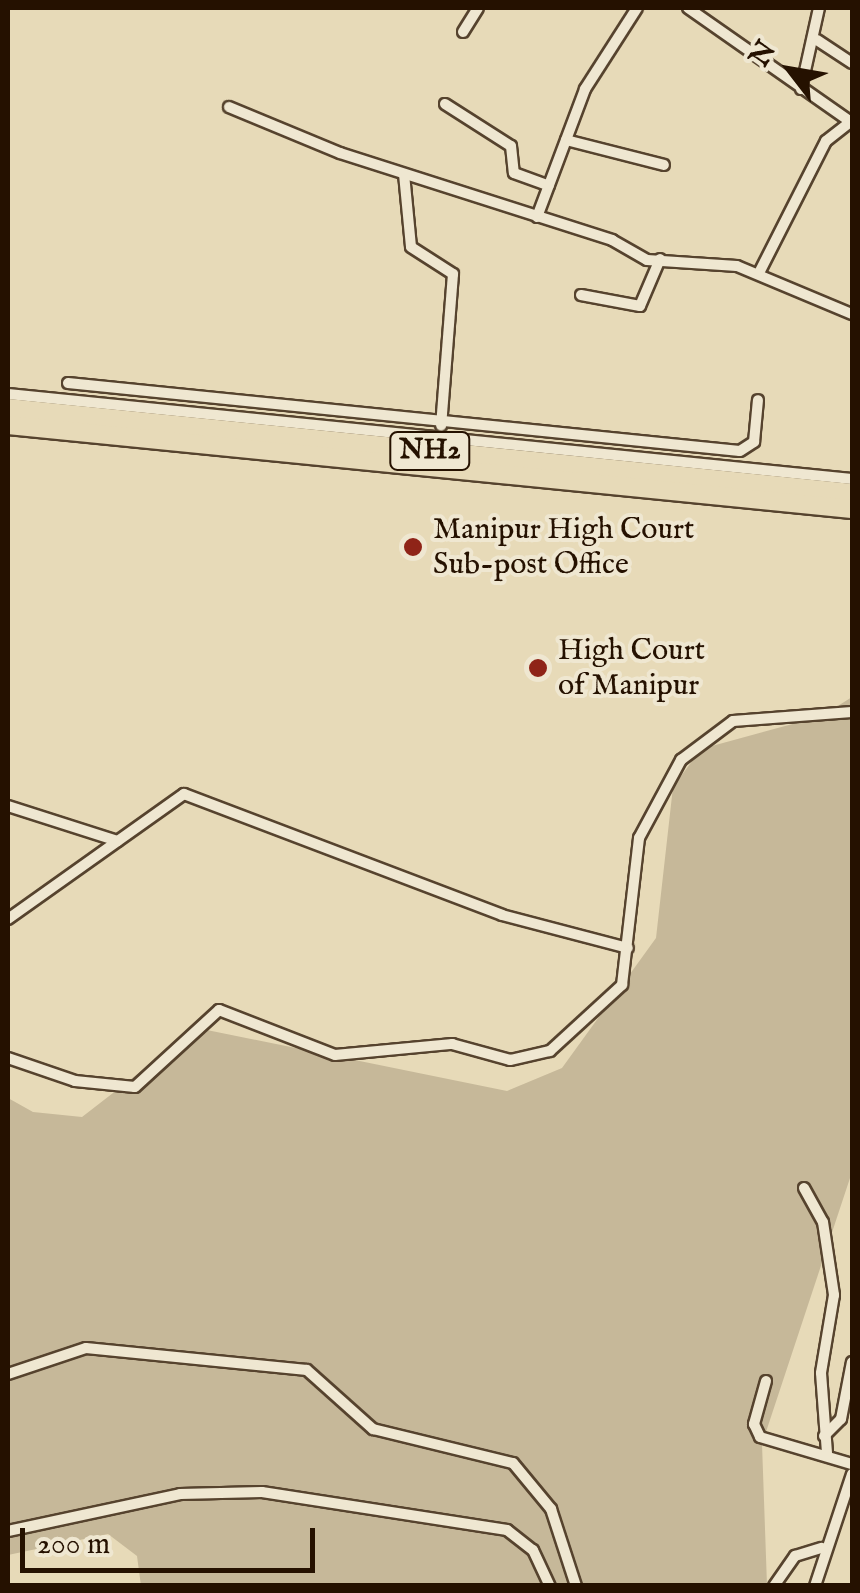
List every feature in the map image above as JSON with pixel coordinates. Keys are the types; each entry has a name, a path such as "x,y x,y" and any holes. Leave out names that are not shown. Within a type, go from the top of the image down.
{"highway":[{"name":"NH2","path":"8,408 852,492"},
{"name":"NH2","path":"8,425 852,509"}],"street":[{"path":"462,32 478,8"},
{"path":"537,217 585,89 637,8"},
{"path":"688,8 852,122 826,141 759,273"},
{"path":"800,89 817,40 819,8"},
{"path":"817,40 852,63"},
{"path":"446,104 511,146 514,173 549,186"},
{"path":"229,108 404,174 660,259 702,258 759,273 852,314"},
{"path":"566,140 664,165"},
{"path":"404,174 411,246 454,274 439,437"},
{"path":"580,296 640,306 660,259"},
{"path":"68,383 740,451 754,442 758,400"},
{"path":"8,394 852,479"},
{"path":"8,1058 75,1081 135,1087 220,1010 334,1056 452,1044 521,1061 550,1051 606,1008 622,985 639,838 681,760 732,721 852,712"},
{"path":"8,919 118,841 172,797 190,795 502,915 628,948"},
{"path":"8,806 118,841"},
{"path":"804,1188 823,1222 834,1295 821,1373 827,1453"},
{"path":"8,1374 86,1348 307,1370 373,1430 513,1462 551,1509 576,1586"},
{"path":"824,1436 841,1419 852,1362"},
{"path":"766,1381 754,1424 760,1437 827,1453 852,1464"},
{"path":"815,1586 822,1548 852,1474"},
{"path":"8,1531 180,1494 262,1492 507,1530 533,1550 550,1586"},
{"path":"774,1586 802,1550 822,1548"}],"shaded area":[{"path":"852,697 852,1172 762,1444 767,1585 141,1586 137,1556 108,1534 8,1555 8,1098 33,1112 82,1117 197,1028 507,1091 562,1068 656,938 673,787 701,749 822,716"}],"place":[{"name":"Manipur High Court Sub-post Office","path":"413,547"},
{"name":"High Court of Manipur","path":"538,668"}]}
